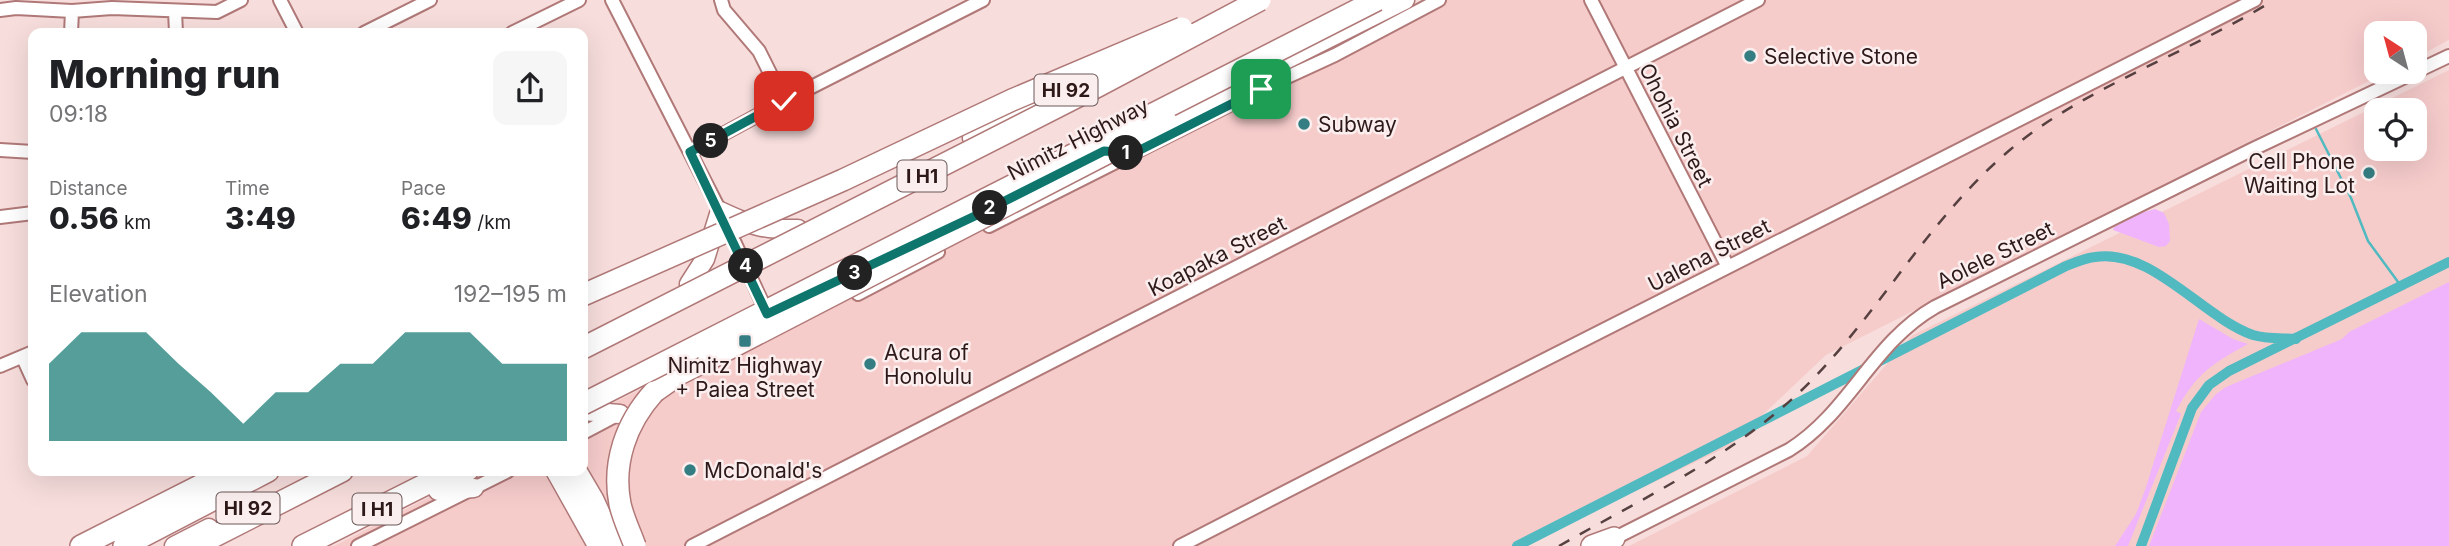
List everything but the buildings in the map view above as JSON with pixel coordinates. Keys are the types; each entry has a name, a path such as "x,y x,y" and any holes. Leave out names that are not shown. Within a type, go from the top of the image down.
{"highway":[{"path":"588,293 844,180 1012,100 1248,0"},
{"name":"I H1","path":"588,345 1086,93 1260,0"},
{"name":"I H1","path":"588,401 1377,0"},
{"path":"635,546 620,504 621,450 626,434 642,405 667,382 1396,0"},
{"path":"81,546 219,476"},
{"path":"124,546 258,476"},
{"name":"I H1","path":"195,546 332,476"},
{"name":"I H1","path":"303,546 442,476"},
{"path":"560,476 599,546"},
{"path":"579,476 617,546"},
{"path":"1592,546 1607,542"}],"main road":[{"name":"HI 92","path":"588,335 1241,0"},
{"name":"Nimitz Highway","path":"588,408 767,314 977,215 1405,0"},
{"path":"1104,151 1134,153"},
{"path":"689,284 705,259 720,211 751,226 772,230 798,229"},
{"path":"961,240 977,215"},
{"path":"785,306 819,313"},
{"path":"588,411 620,414"},
{"name":"HI 92","path":"174,546 311,476"},
{"path":"321,546 427,492 471,479"}],"street":[{"path":"0,10 16,8 217,12 242,0"},
{"path":"280,0 294,28"},
{"path":"372,28 405,6 430,0"},
{"path":"520,28 558,5 579,0"},
{"path":"612,0 720,211 775,335"},
{"path":"721,0 724,10 759,51 784,101"},
{"path":"690,152 983,0"},
{"path":"588,430 1134,153 1359,43 1439,0"},
{"name":"Ohohia Street","path":"1591,0 1728,267"},
{"name":"Koapaka Street","path":"692,546 1758,0"},
{"name":"Ualena Street","path":"1181,546 2255,0"},
{"path":"71,28 72,11"},
{"path":"175,11 176,28"},
{"name":"Aolele Street","path":"1607,542 1797,444 1824,423 1886,346 1905,327 1935,307 2253,149 2449,56"},
{"path":"0,150 28,152"},
{"path":"0,217 28,214"},
{"path":"0,366 28,355"},
{"path":"586,476 617,546"},
{"path":"358,546 471,479"}],"shaded area":[{"path":"1423,0 2449,0 2449,40 2427,52 2427,21 2364,21 2364,84 1826,355 1731,445 1522,546 334,546 470,476 588,476 588,416"},
{"path":"2449,70 2449,546 1629,546 1807,456 1911,336 2364,112 2364,161 2427,161 2427,98 2392,98 2421,84 2427,84 2427,81"},
{"path":"2155,209 2164,213 2169,224 2170,241 2166,246 2159,247 2113,230 2141,213"},
{"path":"2449,282 2449,546 2149,546 2201,412 2216,394 2226,387 2342,339 2349,332"},
{"path":"2199,319 2233,339 2248,344 2206,371 2191,387 2176,411 2181,414 2128,546 2115,546 2136,514 2145,490"}],"waterway":[{"path":"2316,129 2351,198 2368,241 2401,286"},
{"path":"1517,546 2064,267 2087,258 2116,257 2137,263 2157,273 2234,326 2253,335 2296,339"},
{"path":"2141,546 2192,408 2209,385 2229,371 2449,262"}],"railway":[{"path":"1559,546 1691,472 1723,452 1783,407 1837,353 1956,203 2011,149 2040,127 2105,88 2274,0"}],"place":[{"name":"Selective Stone","path":"1750,56"},
{"name":"Subway","path":"1304,124"},
{"name":"Cell Phone Waiting Lot","path":"2369,173"},
{"name":"Nimitz Highway + Paiea Street","path":"745,341"},
{"name":"Acura of Honolulu","path":"870,364"},
{"name":"McDonald's","path":"690,470"}],"route":[{"path":"784,101 690,152 767,314 977,215 1104,151 1134,153 1261,89"}]}
